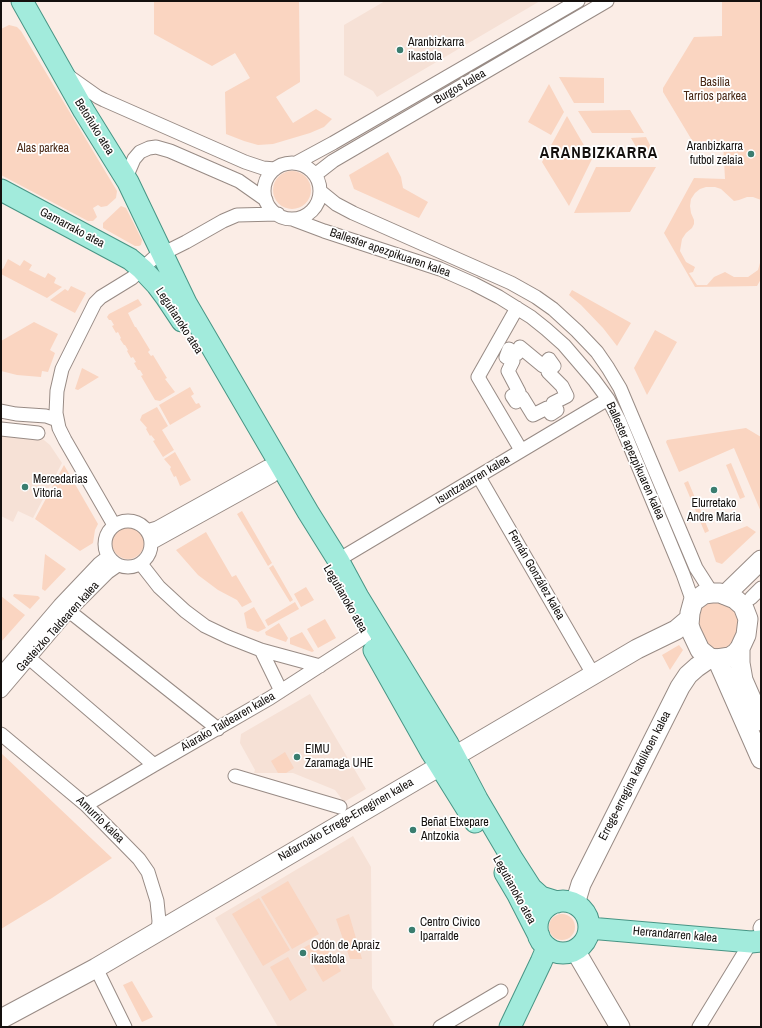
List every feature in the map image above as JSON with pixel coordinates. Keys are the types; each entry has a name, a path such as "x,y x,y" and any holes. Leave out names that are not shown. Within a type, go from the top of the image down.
{"main road":[{"name":"Betoñuko atea","path":"22,1 60,70 128,182 162,254"},
{"name":"Gamarrako atea","path":"1,190 130,259 142,269"},
{"name":"Legutianoko atea","path":"162,254 186,303 308,512 338,560 543,942"},
{"name":"Legutianoko atea","path":"142,269 175,310 366,636 447,761 477,799 528,883 541,897 566,903"},
{"path":"719,594 761,560"},
{"path":"761,721 743,680 740,663 748,619 743,606 735,599 719,594 704,594 691,610 690,632 700,650 713,659 761,759"},
{"name":"Nafarroako Errege-Erreginen kalea","path":"1,1019 96,968 637,648 676,630 691,610"},
{"path":"713,659 730,656 736,653 743,641 761,623"},
{"name":"Errege-erregina katolikoen kalea","path":"566,903 581,884 680,687 688,675 697,667 713,659"},
{"path":"566,903 585,914 589,928 584,943 568,953 553,951 543,942 537,929 540,915 545,909 566,903"},
{"name":"Herrandarren kalea","path":"589,928 758,934"},
{"path":"510,1027 540,966 543,942"},
{"path":"575,950 620,1027"}],"street":[{"name":"Burgos kalea","path":"296,163 578,1"},
{"name":"Burgos kalea","path":"315,174 333,161 607,1"},
{"path":"60,70 98,97 245,162 263,168 275,169"},
{"path":"128,182 128,173 134,159 140,152 156,147 170,151 239,181 266,200"},
{"path":"296,163 306,167 315,174 319,182 320,191 319,200 308,214 301,218 292,219 282,217 273,211 266,200 264,192 269,175 275,169 285,164 296,163"},
{"name":"Ballester apezpikuaren kalea","path":"320,191 336,204 353,213 511,283 536,297 553,309 577,330 608,368 620,388 696,568 719,594"},
{"path":"114,525 65,440 57,420 57,396 62,368 95,303 101,297 132,278 157,256 223,221 237,215 278,214"},
{"name":"Ballester apezpikuaren kalea","path":"292,219 440,269 474,284 517,308 546,329 564,345 594,380 608,400 618,420 658,514 691,610"},
{"path":"517,308 478,377 521,450"},
{"path":"520,347 544,366 549,359 554,366 548,372 562,386 566,396 553,404 557,410 551,414 547,408 533,415 522,397 516,402 512,396 519,392 508,371 513,361 506,357 510,350 517,354 520,347"},
{"name":"Isuntzatarren kalea","path":"338,560 521,450 608,400"},
{"path":"1,411 16,414 46,416 57,420"},
{"path":"1,428 38,433"},
{"path":"149,537 157,528 270,472"},
{"name":"Fernán González kalea","path":"479,476 592,674"},
{"path":"121,522 136,522 142,526 149,537 150,551 147,558 141,564 134,567 126,568 113,561 105,549 105,540 108,532 114,525 121,522"},
{"name":"Gasteizko Taldearen kalea","path":"1,691 69,611 108,572 113,561"},
{"name":"Gasteizko Taldearen kalea","path":"1,674 60,605 99,564 113,561"},
{"path":"141,564 159,587 185,612 205,626 261,650 320,666"},
{"path":"751,598 761,588"},
{"path":"69,611 218,729"},
{"name":"Aiarako Taldearen kalea","path":"86,805 282,691 366,636"},
{"path":"261,650 282,691"},
{"path":"29,658 154,765"},
{"name":"Amurrio kalea","path":"1,734 86,805 139,859 148,872 157,901 159,921 158,931"},
{"path":"235,776 340,807"},
{"path":"699,1027 758,934"},
{"path":"96,968 125,1027"},
{"path":"440,1027 501,991"}],"shaded area":[{"name":"Aranbizkarra ikastola","path":"385,1 540,1 377,97 373,91 344,75 344,25"},
{"name":"Mercedarias Vitoria","path":"1,433 39,436 50,445 62,463 33,518 18,511 13,522 1,516"},
{"name":"EIMU Zaramaga UHE","path":"310,694 366,789 344,802 335,790 293,773 254,773 255,770 240,743 241,734"},
{"name":"Odón de Apraiz ikastola","path":"353,836 371,867 372,988 395,1027 278,1027 215,918"}],"green space":[{"path":"154,1 299,1 300,82 276,97 293,123 316,109 332,119 324,127 310,133 273,144 258,145 226,134 225,92 250,78 235,53 212,66 154,34"},
{"name":"Basilia Tarrios parkea","path":"722,1 761,1 761,200 753,197 747,197 734,201 721,189 706,187 700,189 691,199 690,206 694,224 682,239 680,251 686,262 695,267 693,272 689,273 697,285 707,285 714,277 725,272 734,277 748,277 758,270 761,259 761,279 757,286 695,287 664,233 694,178 725,179 723,142 693,142 663,92 663,88 694,37 722,36"},
{"name":"Alas parkea","path":"9,25 17,27 21,31 117,191 116,198 107,206 101,207 98,205 93,208 97,217 93,221 88,221 1,175 1,29"},
{"path":"559,77 604,78 604,103 574,103"},
{"path":"549,84 564,112 551,135 528,122"},
{"path":"630,110 644,133 592,133 578,111"},
{"path":"567,116 592,159 569,206 542,162"},
{"path":"646,137 657,159 643,159 631,138"},
{"path":"388,152 401,177 403,188 428,202 419,218 354,189 349,175"},
{"path":"596,167 656,167 630,212 574,213"},
{"path":"288,171 296,171 306,176 310,183 310,197 306,204 296,209 288,209 278,204 276,201 273,194 273,186 278,176 281,174"},
{"path":"121,206 126,208 142,240 141,245 139,246 135,246 103,228 103,223"},
{"path":"8,259 20,266 24,260 32,265 29,270 45,278 48,273 56,278 54,283 62,287 47,298 1,274 1,268 3,269"},
{"path":"71,286 86,293 75,313 50,300 65,289 68,291"},
{"path":"572,290 631,323 617,346 603,328 569,295"},
{"path":"138,299 142,305 128,313 150,350 148,352 151,356 153,355 167,378 165,379 175,392 160,401 155,400 141,376 143,375 134,363 136,362 133,357 131,358 127,351 128,350 120,339 121,338 118,332 116,333 112,326 114,325 107,317 109,314"},
{"path":"34,322 58,334 50,350 55,353 48,372 42,371 41,377 17,375 1,371 1,341"},
{"path":"655,330 677,342 647,395 634,368"},
{"path":"82,368 99,377 78,390 75,389"},
{"path":"190,387 194,394 191,396 196,404 199,403 201,407 170,425 159,405"},
{"path":"157,407 168,426 162,430 174,450 163,457 153,441 155,440 151,435 150,436 146,429 147,428 140,420 142,415"},
{"path":"746,428 761,437 761,512 734,448 679,472 666,442 667,440"},
{"path":"175,452 191,480 180,486 176,476 174,477 170,469 171,467 164,459"},
{"path":"731,463 745,497 740,499 726,465"},
{"path":"64,465 98,524 95,530 93,543 80,551 35,519"},
{"path":"688,481 709,531 705,533 684,483"},
{"path":"242,511 272,563 268,566 237,514"},
{"path":"747,526 756,532 722,564 716,562 709,541"},
{"path":"128,527 134,528 141,534 144,543 143,549 137,556 128,559 122,558 115,552 112,543 113,537 119,530"},
{"path":"206,532 232,577 236,575 252,602 242,607 237,600 218,590 198,575 176,550"},
{"path":"45,554 66,569 45,591 42,589"},
{"path":"273,565 293,600 290,602 269,568"},
{"path":"306,587 314,600 301,607 294,594"},
{"path":"14,594 38,596 40,598 30,609 13,596"},
{"path":"1,596 25,615 1,642"},
{"path":"714,600 732,605 740,621 736,637 726,649 712,650 700,637 697,608"},
{"path":"295,602 299,609 268,626 265,620"},
{"path":"254,607 266,628 258,632 247,628 244,613"},
{"path":"325,619 336,638 318,648 307,629"},
{"path":"279,623 288,638 286,642 266,635 265,632"},
{"path":"302,632 314,651 312,652 290,644 290,638"},
{"path":"679,645 683,650 670,670 662,655"},
{"path":"285,752 294,768 286,773 278,773 271,761"},
{"path":"1,753 112,858 52,898 1,929"},
{"path":"288,881 319,934 292,949 261,897"},
{"path":"259,898 290,950 263,966 232,914"},
{"path":"349,914 362,959 350,959 336,919"},
{"path":"562,914 571,918 575,927 571,936 562,940 553,936 549,927 553,918"},
{"path":"321,938 341,971 323,982 303,948"},
{"path":"288,957 307,990 290,1001 270,967"},
{"path":"132,981 153,1017 142,1022 123,985"}],"place":[{"name":"Aranbizkarra ikastola","path":"400,50"},
{"name":"Aranbizkarra futbol zelaia","path":"751,154"},
{"name":"Mercedarias Vitoria","path":"25,487"},
{"name":"Elurretako Andre Maria","path":"714,490"},
{"name":"EIMU Zaramaga UHE","path":"297,757"},
{"name":"Beñat Etxepare Antzokia","path":"413,830"},
{"name":"Centro Cívico Iparralde","path":"412,930"},
{"name":"Odón de Apraiz ikastola","path":"303,953"}],"district":[{"name":"ARANBIZKARRA","path":"599,154"}]}
